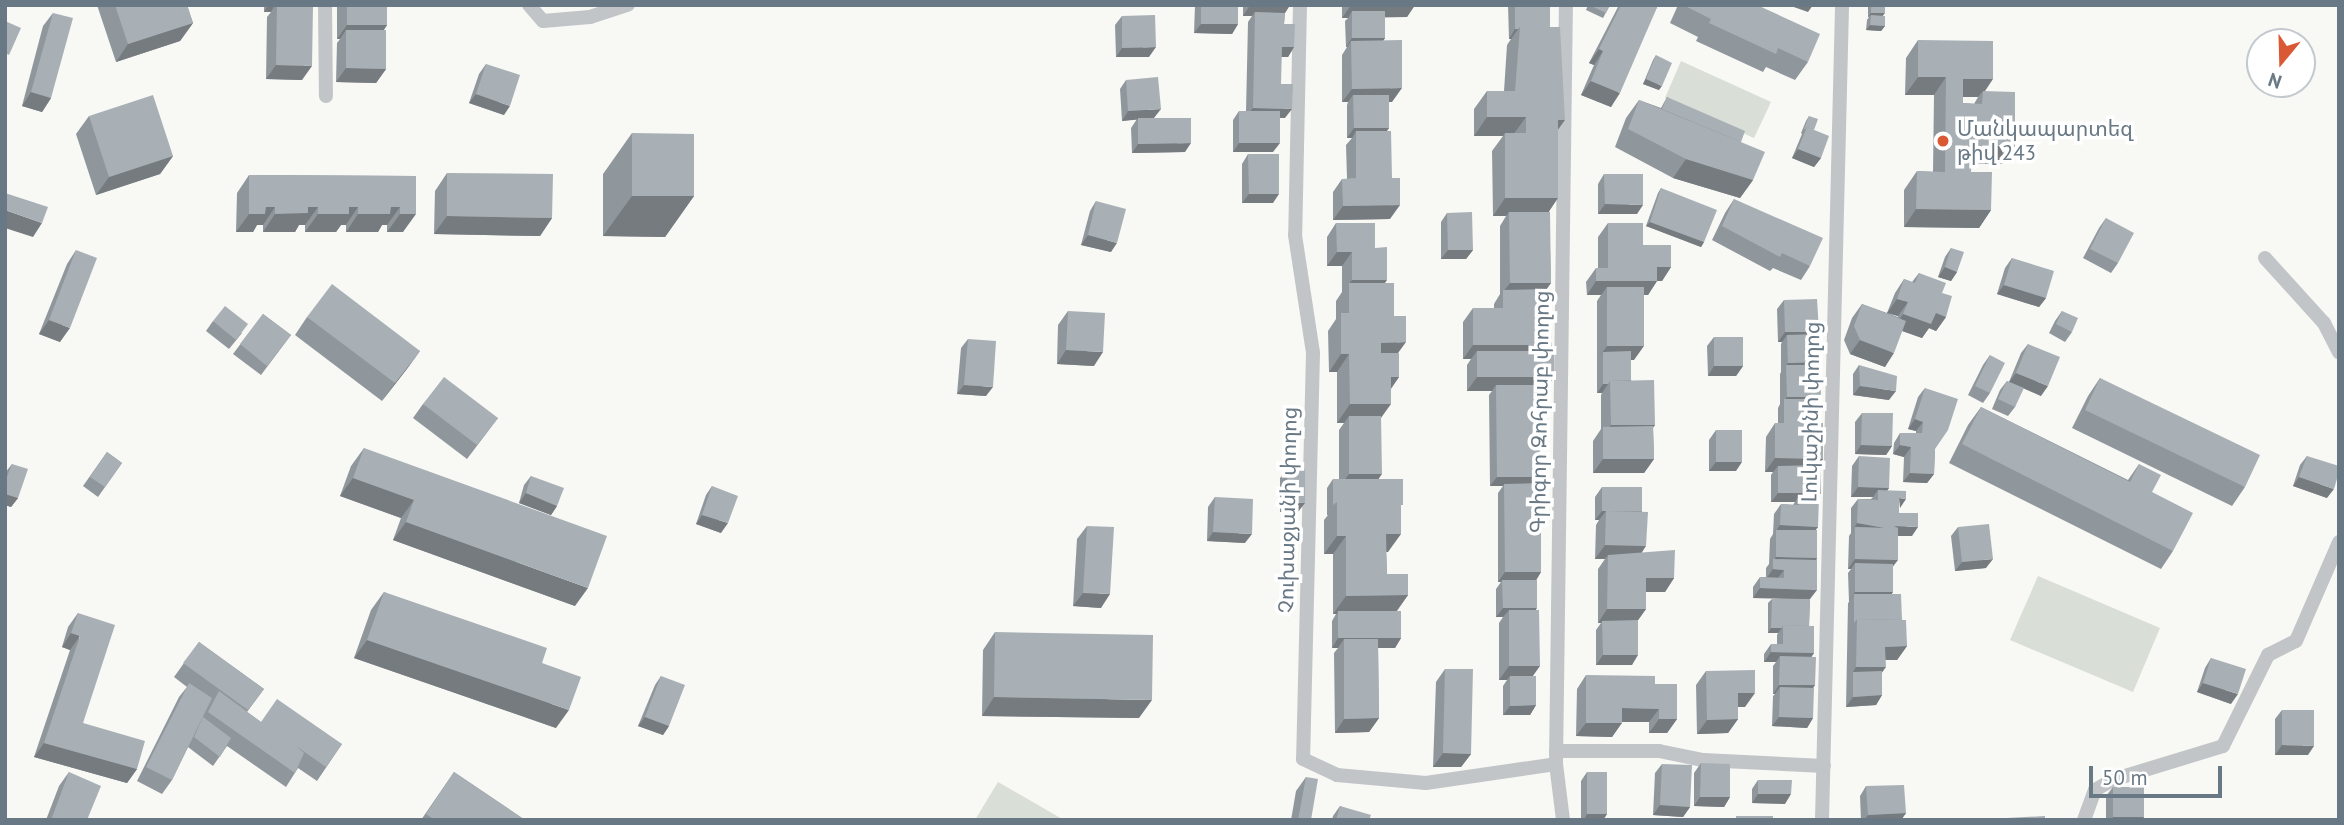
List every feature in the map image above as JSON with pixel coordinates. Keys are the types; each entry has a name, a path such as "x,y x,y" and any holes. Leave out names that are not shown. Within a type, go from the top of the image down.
{"street":[{"path":"325,5 326,96"},
{"path":"529,5 543,21 590,17 628,5"},
{"name":"Չուխաջյանի փողոց","path":"1300,5 1295,235 1313,353 1303,760 1337,775 1426,783 1556,757 1659,751 1703,760 1824,766"},
{"name":"Գրիգոր Զոհրաբ փողոց","path":"1563,820 1556,757 1566,5"},
{"name":"Լուկաշինի փողոց","path":"1822,820 1842,5"},
{"path":"2265,258 2324,323 2339,352"},
{"path":"2084,820 2095,790 2112,780 2223,746 2269,655 2296,641 2339,542"}],"shaded area":[{"path":"1681,61 1771,102 1754,138 1665,98"},
{"path":"2038,576 2160,628 2133,692 2010,640"},
{"path":"998,782 1064,820 975,820"}],"building":[{"path":"115,5 187,5 193,23 128,44"},
{"path":"277,5 313,5 312,66 276,65"},
{"path":"347,5 387,5 387,25 347,25"},
{"path":"1201,5 1238,5 1238,24 1201,24"},
{"path":"1515,5 1550,5 1550,27 1515,29"},
{"path":"1589,5 1610,5 1606,13"},
{"path":"1621,5 1658,5 1620,93 1591,81 1603,51 1599,49"},
{"path":"1683,5 1757,5 1820,34 1808,62 1778,48 1776,54 1709,23 1711,19"},
{"path":"1871,5 1885,5 1885,13 1871,13"},
{"path":"1352,11 1385,11 1385,38 1352,38"},
{"path":"1255,12 1285,13 1284,24 1295,24 1294,47 1282,47 1281,84 1293,84 1292,109 1253,108"},
{"path":"53,13 73,18 51,98 31,92"},
{"path":"1155,15 1156,47 1122,48 1122,16"},
{"path":"1871,15 1885,16 1885,26 1870,25"},
{"path":"5,21 21,28 9,55 5,53"},
{"path":"1520,27 1560,27 1565,120 1558,120 1558,198 1505,198 1505,133 1526,133 1526,117 1487,117 1487,91 1515,91"},
{"path":"346,30 386,30 386,69 346,68"},
{"path":"1402,40 1402,88 1352,89 1351,41"},
{"path":"1918,40 1993,41 1993,79 1963,79 1963,103 1982,104 1983,91 2015,92 2015,146 1962,145 1962,154 1972,155 1971,172 1992,172 1991,210 1916,209 1917,171 1945,172 1946,77 1918,77"},
{"path":"1656,55 1672,63 1662,86 1646,79"},
{"path":"486,64 520,75 510,106 476,94"},
{"path":"1158,77 1161,109 1128,111 1126,80"},
{"path":"153,95 173,156 109,177 89,116"},
{"path":"1353,95 1389,95 1389,128 1354,128"},
{"path":"1667,97 1745,131 1741,142 1662,109"},
{"path":"1639,100 1765,152 1753,180 1686,159 1628,129"},
{"path":"1239,111 1280,111 1280,143 1239,143"},
{"path":"1809,116 1818,119 1814,130 1807,127 1804,129"},
{"path":"1138,118 1191,118 1191,143 1138,144"},
{"path":"1807,127 1829,136 1821,158 1798,149"},
{"path":"1356,131 1391,131 1392,178 1400,178 1400,205 1343,206 1342,179 1356,178"},
{"path":"632,133 694,134 694,196 632,196"},
{"path":"1248,154 1279,154 1279,194 1249,194"},
{"path":"447,173 553,174 552,218 447,216"},
{"path":"1604,174 1643,174 1643,205 1605,204"},
{"path":"249,175 416,176 416,214 400,214 400,207 391,207 390,214 358,214 358,207 349,207 349,214 318,214 318,207 308,207 308,213 275,214 275,207 266,207 265,214 249,214"},
{"path":"1661,188 1717,210 1704,242 1650,222"},
{"path":"5,193 48,207 42,223 5,210"},
{"path":"1734,199 1823,238 1810,266 1782,253 1780,257 1722,226"},
{"path":"1096,201 1126,209 1117,243 1088,235"},
{"path":"1472,212 1473,250 1448,250 1447,213"},
{"path":"1509,212 1550,212 1551,283 1510,283"},
{"path":"2106,218 2134,233 2118,263 2090,249"},
{"path":"1336,223 1375,223 1375,248 1387,247 1387,280 1352,280 1352,252 1337,252"},
{"path":"1608,223 1643,223 1643,245 1671,245 1671,267 1657,267 1657,281 1596,281 1596,268 1608,268"},
{"path":"1951,248 1964,252 1957,272 1945,267"},
{"path":"76,250 97,258 70,328 49,320"},
{"path":"2012,258 2054,271 2046,298 2004,285"},
{"path":"1919,273 1946,283 1942,293 1952,296 1946,317 1936,313 1931,324 1903,314 1908,302 1897,299 1904,279 1915,283"},
{"path":"1349,283 1394,283 1394,316 1406,316 1406,342 1381,343 1381,353 1399,353 1399,377 1391,377 1391,404 1350,404 1349,354 1341,354 1341,313 1349,313"},
{"path":"332,284 420,351 395,383 307,317"},
{"path":"1607,287 1644,287 1644,346 1607,346"},
{"path":"1552,289 1552,345 1473,345 1473,308 1503,308 1503,290"},
{"path":"1817,299 1819,332 1785,332 1784,300"},
{"path":"1862,304 1906,321 1894,353 1860,340 1854,326"},
{"path":"225,306 248,324 236,340 213,321"},
{"path":"1068,311 1105,313 1103,352 1066,350"},
{"path":"2062,311 2078,318 2072,332 2056,324"},
{"path":"263,314 291,335 267,366 240,344"},
{"path":"1819,334 1820,362 1788,363 1787,335"},
{"path":"1714,337 1743,337 1743,366 1714,366"},
{"path":"968,339 996,341 993,387 964,385"},
{"path":"2028,344 2060,357 2048,386 2016,373"},
{"path":"1477,351 1554,351 1554,377 1477,377"},
{"path":"1631,351 1631,380 1603,384 1603,352"},
{"path":"1990,355 2005,363 1990,393 1975,386"},
{"path":"1786,365 1820,365 1821,397 1787,397"},
{"path":"1859,365 1897,376 1896,391 1860,386"},
{"path":"444,377 498,418 477,445 423,404"},
{"path":"2100,378 2260,455 2245,487 2085,410"},
{"path":"1654,380 1655,425 1611,425 1610,381"},
{"path":"2007,381 2024,388 2015,407 1998,399"},
{"path":"1496,385 1539,385 1540,477 1497,477"},
{"path":"1925,388 1958,399 1948,430 1935,449 1934,474 1910,473 1911,447 1900,445 1900,433 1922,433 1923,422 1915,419"},
{"path":"1784,399 1820,399 1820,423 1784,423"},
{"path":"1981,407 2130,482 2139,464 2161,475 2152,492 2193,513 2173,551 1962,444"},
{"path":"1862,413 1893,413 1892,446 1861,445"},
{"path":"1349,416 1381,416 1382,474 1349,474"},
{"path":"1775,423 1823,423 1823,459 1775,458"},
{"path":"1653,426 1654,459 1603,459 1603,427"},
{"path":"1716,430 1742,430 1742,462 1716,462"},
{"path":"364,448 607,536 588,588 406,522 414,500 353,478"},
{"path":"107,452 122,463 105,487 90,477"},
{"path":"1859,456 1890,458 1889,488 1858,487"},
{"path":"2307,456 2339,466 2334,489 2299,477"},
{"path":"12,464 28,469 18,498 5,494 5,482"},
{"path":"1820,465 1821,493 1778,493 1778,466"},
{"path":"1287,469 1305,469 1305,503 1287,502"},
{"path":"531,476 564,488 557,506 526,493"},
{"path":"1333,479 1403,479 1403,505 1401,502 1337,502 1333,505"},
{"path":"1541,483 1541,572 1505,572 1504,484"},
{"path":"712,486 738,496 728,523 702,515"},
{"path":"1602,487 1642,487 1642,511 1602,511"},
{"path":"1878,490 1906,491 1906,499 1899,498 1899,513 1918,513 1918,527 1894,526 1898,528 1898,560 1855,559 1855,527 1885,528 1857,523 1858,499 1878,500"},
{"path":"1799,496 1819,497 1818,527 1780,525 1781,504 1799,505"},
{"path":"1215,497 1253,499 1252,534 1213,532"},
{"path":"1337,502 1401,502 1401,534 1386,534 1387,574 1408,574 1408,595 1346,596 1346,536 1337,536"},
{"path":"1606,511 1648,512 1646,546 1605,545"},
{"path":"1989,524 1993,559 1962,562 1958,527"},
{"path":"1087,526 1114,527 1110,594 1083,593"},
{"path":"1776,530 1817,530 1817,558 1776,557"},
{"path":"1675,550 1674,578 1646,578 1646,609 1607,609 1608,555"},
{"path":"1773,559 1817,560 1817,590 1760,588 1760,577 1784,578 1784,570 1773,569"},
{"path":"1855,563 1893,564 1893,592 1855,592"},
{"path":"1502,580 1537,580 1537,608 1503,608"},
{"path":"384,592 547,648 542,663 581,677 569,710 367,640"},
{"path":"1854,594 1901,594 1902,620 1857,619 1854,623"},
{"path":"1772,599 1810,599 1809,626 1783,625 1782,628 1771,628"},
{"path":"1509,610 1539,610 1540,666 1509,666"},
{"path":"1338,611 1401,611 1401,638 1338,638"},
{"path":"78,613 115,625 83,723 145,741 137,769 44,743 80,636 71,633"},
{"path":"1857,619 1906,620 1907,646 1885,647 1886,667 1856,667"},
{"path":"1638,620 1638,655 1603,655 1602,621"},
{"path":"1783,625 1814,626 1814,653 1771,652 1771,644 1783,644"},
{"path":"995,632 1153,635 1152,700 994,697"},
{"path":"1344,639 1378,639 1379,718 1344,719"},
{"path":"199,642 264,689 248,710 183,663"},
{"path":"1780,656 1816,657 1815,685 1779,685"},
{"path":"2211,658 2246,669 2238,694 2203,683"},
{"path":"1445,669 1473,669 1471,754 1443,753"},
{"path":"1755,670 1755,693 1738,693 1738,719 1707,720 1706,671"},
{"path":"1882,671 1882,695 1853,697 1853,672"},
{"path":"1586,675 1655,676 1655,684 1677,684 1677,719 1659,719 1659,709 1622,708 1622,723 1586,723"},
{"path":"661,676 685,685 669,726 645,717"},
{"path":"1510,676 1536,676 1536,705 1510,706"},
{"path":"189,683 212,698 172,780 146,767"},
{"path":"1780,687 1814,688 1813,718 1779,717"},
{"path":"219,691 261,722 277,699 342,744 326,767 296,746 304,753 295,773 208,712"},
{"path":"2282,710 2314,710 2314,746 2282,745"},
{"path":"203,717 231,738 220,757 194,737"},
{"path":"1701,763 1730,764 1730,797 1700,797"},
{"path":"1662,764 1692,765 1690,807 1660,805"},
{"path":"69,772 101,786 87,820 51,820"},
{"path":"454,772 525,820 435,820 426,814"},
{"path":"1587,772 1607,772 1607,814 1587,814"},
{"path":"1306,777 1318,779 1311,820 1298,820"},
{"path":"1758,780 1792,780 1791,794 1758,794"},
{"path":"1904,785 1906,813 1868,815 1866,786"},
{"path":"2113,787 2144,787 2144,817 2113,817"},
{"path":"1340,806 1371,815 1369,820 1336,820"},
{"path":"1736,816 1773,816 1773,820 1736,820"},
{"path":"2045,816 2045,820 2007,820 2007,818"}],"place":[{"name":"Մանկապարտեզ թիվ 243","path":"1943,141"}]}
